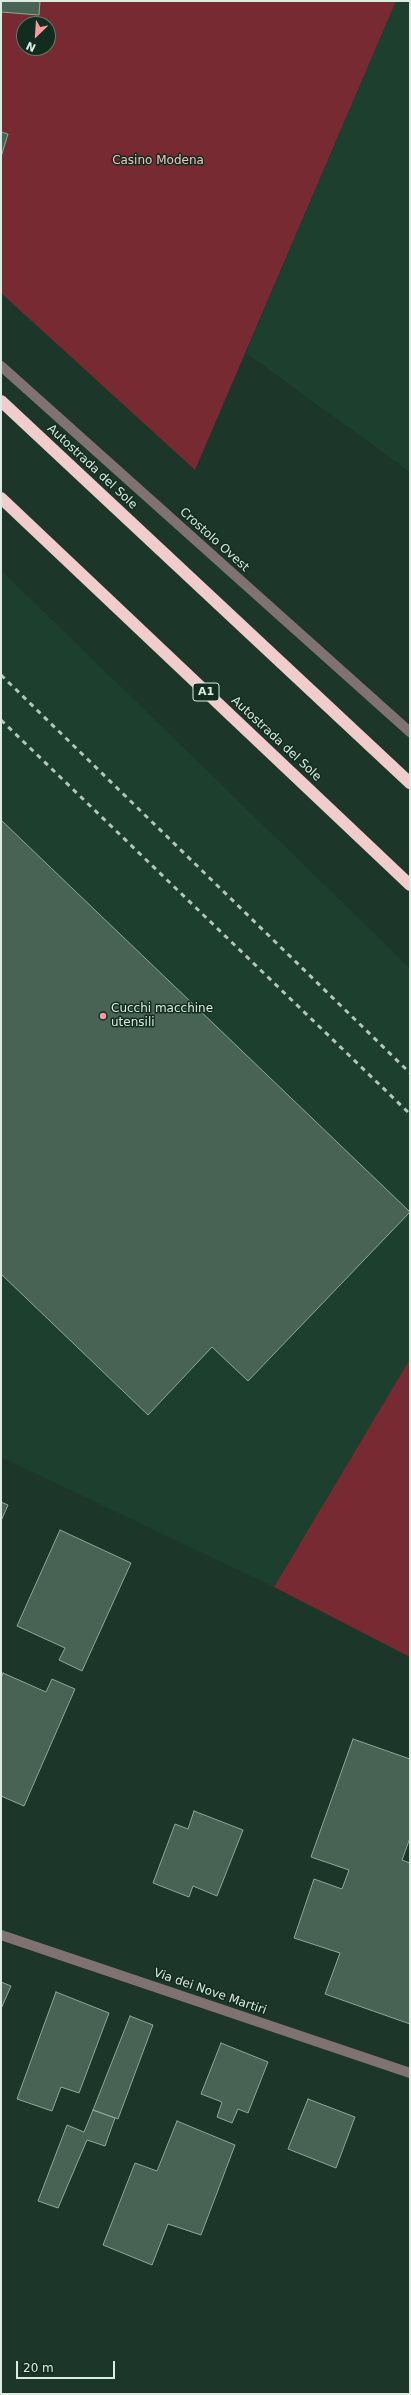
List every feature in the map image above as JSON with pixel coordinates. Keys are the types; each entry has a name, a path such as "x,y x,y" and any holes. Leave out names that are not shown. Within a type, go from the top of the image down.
{"highway":[{"name":"Autostrada del Sole","path":"1,401 410,783"},
{"name":"Autostrada del Sole","path":"1,498 410,885"}],"street":[{"name":"Crostolo Ovest","path":"1,366 410,732"},
{"name":"Via dei Nove Martiri","path":"1,1935 410,2073"}],"shaded area":[{"path":"396,1 410,1 410,472 246,353"},
{"path":"1,570 410,968 410,1359 274,1587 1,1457"}],"green space":[{"name":"Casino Modena","path":"1,1 396,1 195,470 1,293"},
{"path":"410,1359 410,1657 274,1587"}],"building":[{"path":"1,1 40,1 39,15 1,12"},
{"path":"1,132 8,134 1,157"},
{"name":"Cucchi macchine utensili","path":"1,820 410,1212 248,1381 212,1347 148,1415 1,1274"},
{"path":"1,1502 8,1505 1,1521"},
{"path":"60,1530 131,1563 82,1671 59,1660 65,1648 17,1626"},
{"path":"3,1673 46,1692 52,1679 75,1689 24,1806 1,1796 1,1678"},
{"path":"353,1739 410,1759 410,1838 402,1860 410,1863 410,2024 325,1994 340,1953 294,1938 314,1879 342,1889 349,1870 311,1857"},
{"path":"194,1811 243,1830 217,1896 193,1886 189,1897 153,1883 175,1824 188,1829"},
{"path":"1,1982 11,1986 1,2009"},
{"path":"56,1992 109,2013 79,2093 61,2087 52,2111 17,2099"},
{"path":"130,2016 153,2025 118,2119 93,2110"},
{"path":"221,2043 268,2062 248,2113 238,2109 232,2123 217,2117 222,2102 201,2094"},
{"path":"308,2099 355,2117 336,2168 288,2149"},
{"path":"93,2110 115,2118 105,2146 87,2140 58,2208 38,2201 67,2125 84,2132"},
{"path":"177,2121 235,2145 201,2235 168,2224 152,2265 103,2245 135,2163 157,2171"}],"railway":[{"path":"1,675 410,1073"},
{"path":"1,720 410,1114"}],"place":[{"name":"Cucchi macchine utensili","path":"103,1016"}]}
